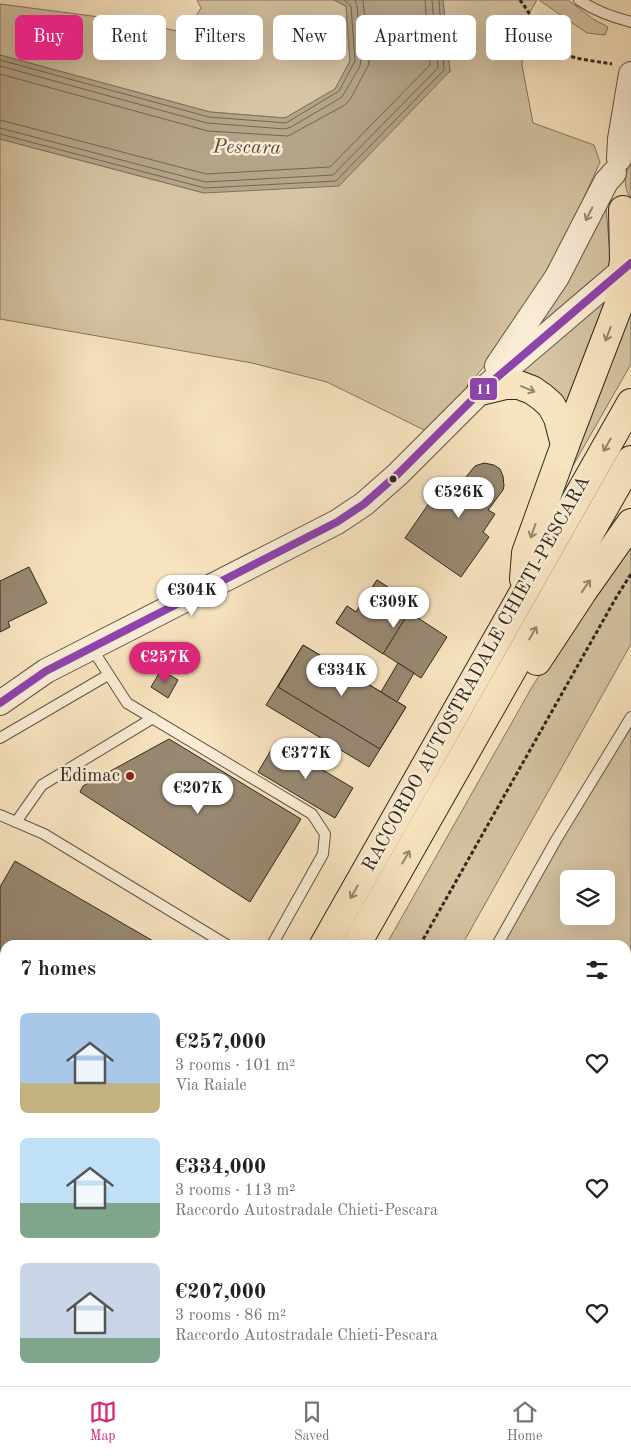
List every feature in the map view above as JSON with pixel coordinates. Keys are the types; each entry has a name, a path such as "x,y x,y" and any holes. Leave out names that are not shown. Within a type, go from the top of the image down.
{"highway":[{"path":"524,591 526,553 618,307 627,266 627,214"},
{"path":"481,391 506,385 519,385 532,390 551,405 558,418 565,445"},
{"name":"RACCORDO AUTOSTRADALE CHIETI-PESCARA","path":"327,940 500,637 631,402"},
{"name":"RACCORDO AUTOSTRADALE CHIETI-PESCARA","path":"359,940 631,460"},
{"path":"440,797 474,770 544,648 631,523"}],"street":[{"path":"622,69 621,159 613,186 616,198 627,214"},
{"path":"481,391 556,276 606,182 621,159"},
{"path":"0,703 46,672 91,647 337,522 364,504 398,474 481,391 627,266"}],"lane":[{"path":"579,0 610,17 631,22"},
{"path":"91,647 127,702 312,814 325,834 323,854 275,940"},
{"path":"0,738 108,675"},
{"path":"500,940 556,840 631,717"},
{"path":"16,822 42,785 153,718"},
{"path":"0,815 44,834 219,940"}],"path":[{"path":"520,0 545,35 560,52 622,69"},
{"path":"423,940 631,574"}],"shaded area":[{"path":"197,0 334,0 346,6 350,61 335,89 285,118 210,112 18,60 83,60 83,15 15,15 15,59 0,55 0,4 93,16 93,60 166,60 166,29 176,31 176,60 263,60 263,15 197,15 201,8"},
{"path":"443,0 537,0 528,15 486,15 486,60 522,60 533,123 594,145 600,162 554,261 524,312 485,365 428,432 327,382 252,363 0,319 0,139 204,193 450,72 449,60 476,60 476,15 444,15"},
{"path":"539,0 568,0 593,19 608,27 605,35 587,33 571,22 571,15 561,15"},
{"path":"631,163 631,199 625,181"},
{"path":"605,195 611,266 523,345"},
{"path":"631,277 631,364 558,492"},
{"path":"613,290 566,417 511,377"},
{"path":"631,542 631,644 465,940 389,940 532,687 575,619"},
{"path":"631,717 631,940 500,940"}],"water":[{"name":"Pescara","path":"334,0 443,0 444,15 356,15 356,60 449,60 450,71 339,186 204,193 0,139 0,55 210,112 285,118 335,89 350,61 346,6"}],"building":[{"path":"484,463 494,465 500,469 504,486 488,510 495,514 483,532 489,537 461,577 405,538 434,496 441,501 453,484 457,488 475,466"},
{"path":"29,567 47,603 8,622 10,627 0,632 0,581"},
{"path":"377,580 414,604 409,612 447,637 421,678 336,623 347,606 356,612"},
{"path":"377,580 414,604 383,654 336,623 347,606 356,612"},
{"path":"303,645 406,707 369,767 266,705"},
{"path":"303,645 406,707 380,749 278,687"},
{"path":"398,663 414,673 397,702 381,692"},
{"path":"161,670 178,680 168,698 151,687"},
{"path":"169,739 301,819 250,902 80,792 83,786"},
{"path":"276,742 353,788 335,818 258,772"},
{"path":"15,861 151,940 0,940 0,887"}],"transit line":[{"name":"11","path":"0,703 46,671 337,522 364,504 398,474 481,391 631,263"}],"place":[{"name":"Edimac","path":"130,776"}]}
